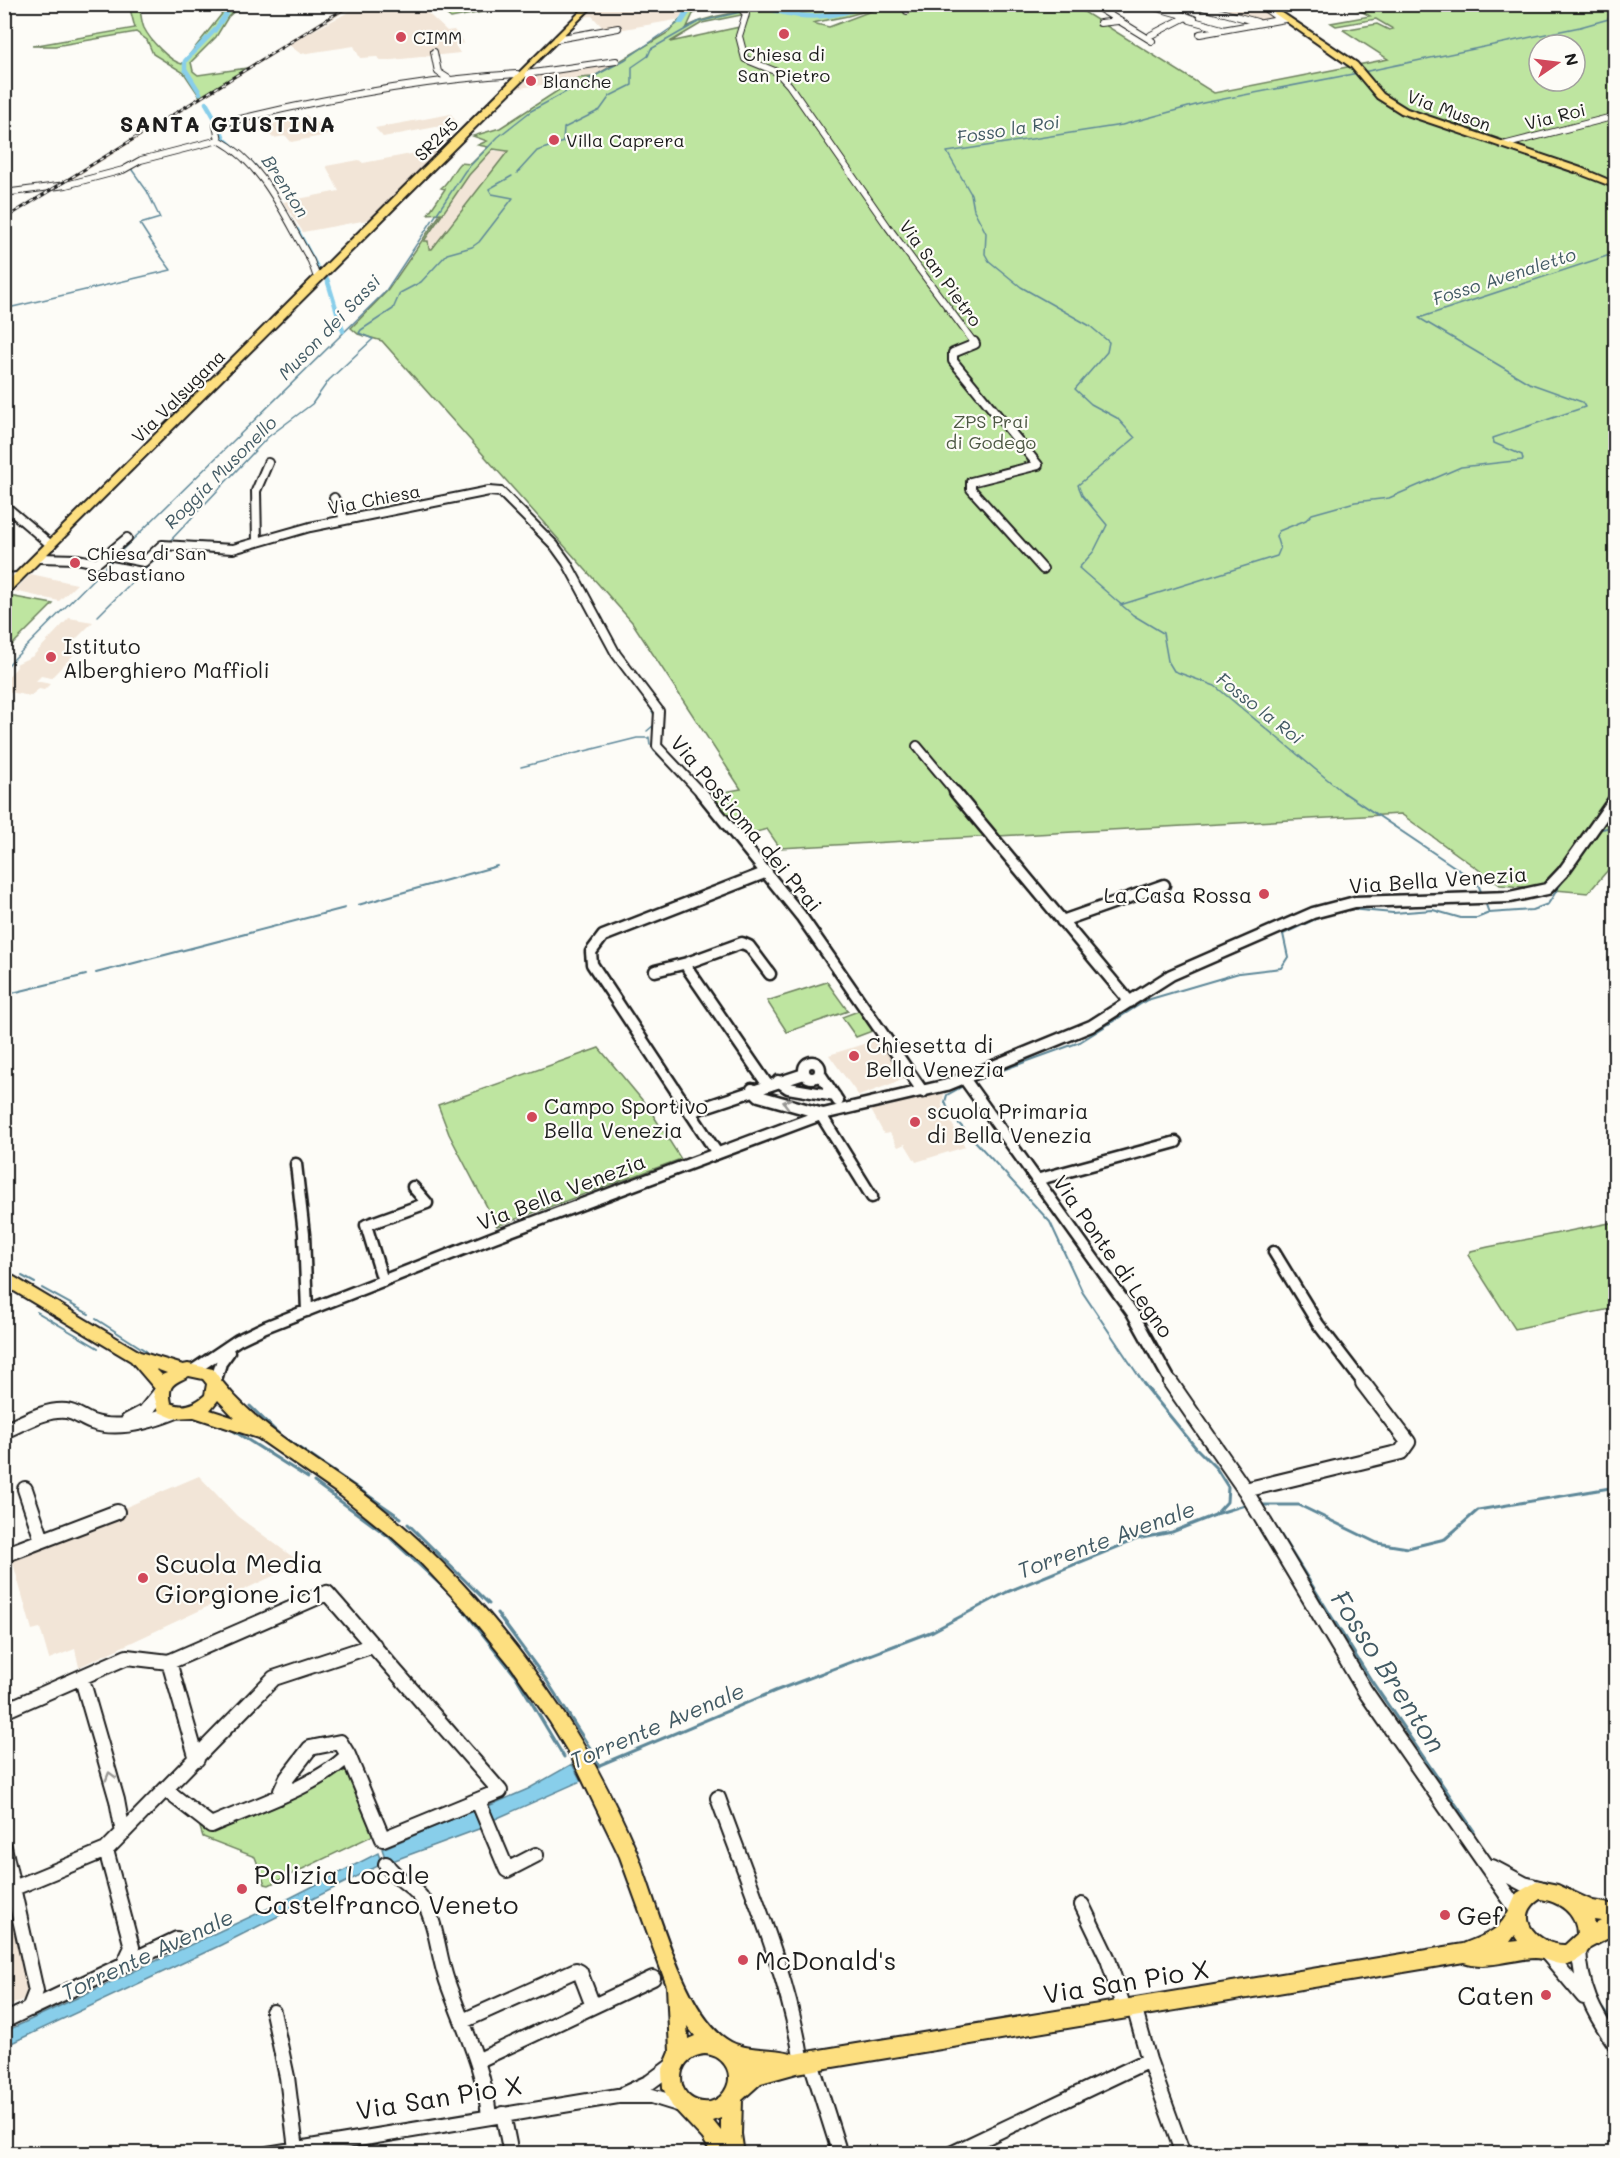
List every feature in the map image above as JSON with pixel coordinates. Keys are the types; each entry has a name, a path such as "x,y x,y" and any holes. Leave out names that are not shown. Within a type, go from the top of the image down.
{"main road":[{"name":"SR245","path":"374,223 592,4"},
{"name":"Via Muson","path":"1264,4 1361,72 1380,96 1404,111 1588,174 1616,186"},
{"name":"Via Valsugana","path":"4,591 374,223"},
{"path":"4,1277 135,1356 208,1373 215,1385 263,1434 372,1510 420,1551 474,1609 557,1716 593,1781 638,1880 663,1977 679,2059"},
{"path":"135,1356 162,1389 165,1407 174,1412 195,1411 263,1434"},
{"path":"162,1389 188,1370"},
{"path":"195,1411 210,1401 215,1385"},
{"name":"Via San Pio X","path":"733,2096 756,2075 804,2063 933,2039 1463,1953 1501,1938 1518,1914 1525,1897 1538,1890 1553,1892"},
{"path":"1553,1892 1591,1910 1616,1914"},
{"path":"1553,1892 1569,1899 1581,1914 1585,1932 1581,1944"},
{"path":"1518,1914 1527,1938 1543,1951"},
{"name":"Via San Pio X","path":"1463,1953 1479,1956 1514,1949 1564,1955 1616,1923"},
{"path":"663,1977 693,2016 732,2057 737,2068 738,2077 733,2096 730,2134 734,2154"},
{"path":"722,2048 698,2044 679,2059 673,2072 673,2087 686,2106 710,2132 724,2154"},
{"name":"Via San Pio X","path":"722,2048 739,2055 804,2063"},
{"path":"686,2106 699,2112 710,2112 721,2108 733,2096"}],"street":[{"name":"Via San Pietro","path":"737,4 744,13 737,38 745,59 777,72 789,85 888,227 975,344 953,353 953,361 1038,465 971,483 971,489 1043,569"},
{"path":"907,11 914,5 951,4"},
{"path":"1001,4 1025,4"},
{"path":"1092,4 1151,38 1188,18"},
{"path":"1218,11 1230,4"},
{"path":"1258,4 1277,15"},
{"path":"1150,5 1225,30"},
{"path":"1198,5 1260,23"},
{"path":"1200,34 1260,23 1277,15"},
{"path":"1100,23 1118,21"},
{"path":"557,39 618,28"},
{"path":"434,52 436,69 441,76 449,79"},
{"path":"320,277 316,275 311,261 260,175 244,157 221,141 215,126 328,99 449,79 522,74 615,60"},
{"name":"Via Roi","path":"1503,145 1616,116"},
{"path":"4,193 66,185 123,170 141,160 221,141"},
{"path":"257,542 255,498 260,478 268,463"},
{"name":"Via Chiesa","path":"39,558 77,559 97,563 114,556 144,562 164,545 225,550 345,520 498,491"},
{"name":"Via Postioma dei Prai","path":"498,491 554,545 574,575 616,654 658,711 660,719 654,736 657,746 702,793 767,872 829,954 923,1092"},
{"path":"334,498 345,520"},
{"path":"4,505 51,545"},
{"path":"114,556 127,538"},
{"path":"4,578 18,577"},
{"path":"917,746 1130,1002"},
{"name":"Via Bella Venezia","path":"188,1370 244,1337 307,1311 717,1153 843,1108 966,1081 1091,1026 1181,970 1331,907 1367,901 1516,897 1547,889 1563,872 1616,797"},
{"path":"717,1153 592,964 590,954 593,944 603,936 767,872"},
{"path":"1062,921 1164,885"},
{"path":"655,971 687,963 739,944 746,944 770,974"},
{"path":"687,963 688,969 772,1082 788,1088 835,1096"},
{"path":"690,1112 772,1082 804,1074 810,1077 820,1074 843,1108"},
{"name":"Via Ponte di Legno","path":"966,1081 1132,1314 1151,1343 1167,1377 1245,1491 1365,1691 1487,1864 1518,1914"},
{"path":"753,1089 759,1096 822,1115 872,1197"},
{"path":"1035,1180 1176,1142"},
{"path":"296,1164 304,1234 307,1311"},
{"path":"383,1281 366,1225 427,1203 413,1187"},
{"path":"1245,1491 1401,1452 1408,1442 1318,1324 1274,1252"},
{"name":"Via Bella Venezia","path":"215,1385 225,1356 244,1337"},
{"path":"125,1423 145,1412 162,1389"},
{"path":"4,1431 56,1412 71,1412 95,1423 140,1423 174,1412"},
{"path":"26,1489 42,1540"},
{"path":"4,1555 117,1512"},
{"path":"4,1711 82,1679 127,1657 169,1662 327,1593 501,1791 480,1805 383,1839 348,1755 340,1742 310,1748 287,1778 281,1791"},
{"path":"14,1888 106,1850 274,1678 374,1645"},
{"path":"169,1662 181,1711 197,1759"},
{"path":"82,1679 117,1800 123,1833"},
{"path":"166,1790 211,1824 281,1791 313,1780 338,1766 348,1755"},
{"path":"718,1798 781,1974 796,2023 804,2063 840,2154"},
{"path":"480,1805 507,1870 536,1855"},
{"path":"4,1847 36,1991 28,2010"},
{"path":"106,1850 132,1947 124,1965"},
{"path":"386,1864 392,1877 413,1885 424,1902 446,1978 465,2020 511,2154"},
{"name":"Via Ponte di Legno","path":"1487,1864 1509,1878 1553,1892"},
{"path":"1082,1905 1129,2008 1183,2154"},
{"path":"4,2021 177,1939"},
{"path":"1581,1944 1579,1980 1586,2000"},
{"path":"1543,1951 1586,2000 1616,2045"},
{"path":"465,2020 576,1970 580,1972 593,2006"},
{"path":"479,2060 593,2006 663,1977"},
{"path":"273,2012 300,2150"},
{"name":"Via San Pio X","path":"618,2096 650,2082 679,2059"},
{"path":"951,2154 1149,2060"},
{"name":"Via San Pio X","path":"268,2154 618,2096 652,2096 686,2106"}],"shaded area":[{"path":"377,4 419,5 447,31 454,30 464,43 455,45 460,53 382,61 377,57 360,58 354,46 301,54 289,45 68,182 55,186 347,5 356,5 309,33 358,7"},
{"path":"596,5 679,5 687,11 681,19 607,32 592,16 584,17"},
{"path":"1232,5 1259,5 1280,19 1261,23 1225,12"},
{"path":"623,61 592,78 512,89 525,77"},
{"path":"451,114 457,123 383,137 375,128"},
{"path":"306,115 332,134 291,142 286,136 273,138 266,131 255,132 246,120 252,118 261,127"},
{"path":"443,148 373,219 303,232 283,202 339,191 326,166 359,160 363,163"},
{"path":"494,148 495,151 508,150 510,157 440,248 429,249 428,241 423,241 469,175"},
{"path":"31,574 77,584 59,601 14,591"},
{"name":"Istituto Alberghiero Maffioli","path":"69,618 93,622 73,642 83,645 51,678 41,676 36,681 50,684 44,690 39,689 30,696 5,691 5,680 17,667 16,664 33,656"},
{"path":"882,1038 907,1078 859,1096 829,1055"},
{"name":"scuola Primaria di Bella Venezia","path":"944,1093 942,1106 965,1147 916,1162 905,1144 898,1147 890,1133 884,1134 871,1110 895,1105 895,1101"},
{"name":"Scuola Media Giorgione ic1","path":"199,1476 237,1516 301,1563 79,1667 75,1649 49,1659 40,1628 32,1630 11,1556"},
{"path":"4,1891 29,1991 22,2000 5,2008"}],"green space":[{"name":"ZPS Prai di Godego","path":"709,4 693,14 687,27 705,19 766,4 792,5 785,10 800,7 803,9 801,12 887,5 1073,5 1214,93 1388,59 1343,30 1377,24 1389,30 1393,29 1376,19 1336,26 1331,23 1370,16 1350,5 1615,5 1615,862 1588,893 1500,885 1401,814 780,848 767,829 742,836 713,801 712,794 741,789 632,622 382,341 358,334 351,328 388,290 441,213 428,214 445,189 441,188 457,166 460,163 471,164 488,147 478,145 487,141 473,136 500,128 578,78 593,77 669,32 687,11 679,5","holes":["887,5 829,27 812,23","747,14 749,17 744,26 670,42 702,23 741,15 743,17","493,149 508,151 432,249 429,249 428,241 424,241 469,175"]},
{"path":"129,5 139,5 147,33 160,49 182,64 229,5 241,5 228,17 216,37 191,62 193,71 198,75 247,68 200,97 184,73 153,54 147,40 136,32 55,46 32,46 135,28"},
{"path":"434,5 499,5 503,8 451,18"},
{"path":"9,596 53,604 5,652 5,600"},
{"path":"827,982 848,1011 787,1032 767,1001"},
{"path":"861,1010 875,1030 856,1037 842,1017"},
{"path":"599,1048 648,1107 681,1159 497,1226 449,1134 438,1105"},
{"path":"1615,1222 1615,1308 1515,1329 1468,1255 1471,1251 1488,1247"},
{"path":"347,1770 378,1833 269,1885 265,1884 255,1857 203,1837 197,1818 206,1826"}],"water":[{"path":"572,1764 581,1781 493,1820 486,1807 528,1789"},
{"path":"474,1810 484,1827 387,1863 382,1849"},
{"path":"378,1853 382,1864 221,1945 5,2046 4,2032 282,1902"}],"waterway":[{"name":"Brenton","path":"200,93 185,69 185,61 215,30 233,4"},
{"path":"680,22 688,10 703,4"},
{"path":"759,4 801,16 827,16 869,4"},
{"name":"Roggia Musonello","path":"517,173 537,151 563,142 564,128 600,110 610,96 632,85 632,67 648,56 651,49 698,22 766,6"},
{"name":"Fosso la Roi","path":"1363,72 1580,27 1616,17"},
{"name":"Muson dei Sassi","path":"118,554 385,292 465,171 498,137 531,111 626,59 680,22"},
{"name":"Fosso la Roi","path":"1121,605 1079,568 1094,551 1107,525 1082,495 1078,485 1135,438 1117,418 1091,404 1075,389 1107,352 1109,342 1090,326 1021,287 989,261 985,254 986,233 974,210 971,194 947,152 1122,125 1203,103 1358,73"},
{"name":"Brenton","path":"206,103 217,122"},
{"name":"Brenton","path":"219,125 224,139 255,167"},
{"path":"133,166 132,170 147,191 160,218 140,224 156,249"},
{"name":"Roggia Musonello","path":"169,542 268,437 312,404 329,380 373,339 359,333 361,330 393,309 400,293 421,282 447,254 472,247 479,242 513,198 492,194 489,189 512,176"},
{"name":"Brenton","path":"297,230 319,271"},
{"path":"4,309 171,270 157,251"},
{"name":"Fosso Avenaletto","path":"1121,605 1277,556 1280,549 1276,536 1279,531 1306,520 1312,514 1355,502 1389,498 1461,467 1523,460 1522,455 1494,443 1493,438 1585,407 1582,402 1529,383 1419,318 1616,253"},
{"name":"Brenton","path":"327,279 343,331"},
{"path":"152,562 161,551"},
{"name":"Muson dei Sassi","path":"4,669 114,558"},
{"name":"Roggia Musonello","path":"144,570 149,564"},
{"name":"Roggia Musonello","path":"98,616 132,582"},
{"name":"Fosso la Roi","path":"1121,605 1133,615 1163,633 1168,661 1174,671 1215,686 1345,794"},
{"path":"617,663 639,691"},
{"path":"648,703 655,717"},
{"name":"Roggia Musonello","path":"4,713 10,708"},
{"path":"647,731 654,725"},
{"path":"649,737 650,745"},
{"path":"521,767 637,738 649,738"},
{"path":"654,751 674,770"},
{"name":"Fosso la Roi","path":"1343,792 1477,882 1482,894"},
{"name":"Torrente Avenale","path":"1602,829 1616,826"},
{"path":"358,905 497,866"},
{"name":"Torrente Avenale","path":"1489,913 1532,910 1548,904 1566,876"},
{"name":"Fosso la Roi","path":"1485,902 1489,913"},
{"path":"96,973 345,908"},
{"name":"Torrente Avenale","path":"1339,912 1349,909 1393,913 1433,910 1461,918 1477,918 1489,913"},
{"name":"Torrente Avenale","path":"970,1082 1080,1042 1147,1000 1239,973 1281,968 1288,957 1283,934 1322,916"},
{"path":"4,995 86,975"},
{"name":"Torrente Avenale","path":"965,1085 947,1095 945,1102 950,1114 1050,1222 1083,1293 1144,1384"},
{"path":"22,1276 35,1283"},
{"path":"42,1288 89,1314"},
{"path":"37,1312 98,1348"},
{"path":"96,1319 146,1351"},
{"name":"Torrente Avenale","path":"599,1765 775,1691 933,1631 1007,1592 1137,1539 1172,1532 1215,1515 1227,1502 1228,1487 1216,1468 1196,1448 1143,1383"},
{"path":"250,1406 281,1436"},
{"path":"229,1428 308,1478"},
{"path":"286,1439 401,1518"},
{"path":"314,1482 388,1536 446,1590"},
{"path":"1261,1505 1299,1505 1377,1543 1408,1548 1445,1539 1478,1510 1616,1487"},
{"name":"Fosso Brenton","path":"1216,1514 1248,1504"},
{"name":"Fosso Brenton","path":"1267,1514 1272,1522"},
{"path":"408,1524 489,1604"},
{"name":"Fosso Brenton","path":"1277,1529 1371,1680 1474,1831"},
{"path":"454,1598 515,1675 564,1757"},
{"path":"497,1613 547,1681 590,1748"},
{"path":"595,1758 599,1765"},
{"name":"Torrente Avenale","path":"595,1767 599,1765"},
{"name":"Fosso Brenton","path":"1598,2003 1616,2028"}],"railway":[{"path":"4,219 352,4"}],"place":[{"name":"Chiesa di San Pietro","path":"784,34"},
{"name":"CIMM","path":"401,37"},
{"name":"Blanche","path":"531,81"},
{"name":"Villa Caprera","path":"554,140"},
{"name":"Chiesa di San Sebastiano","path":"75,563"},
{"name":"Istituto Alberghiero Maffioli","path":"51,657"},
{"name":"La Casa Rossa","path":"1264,894"},
{"name":"Chiesetta di Bella Venezia","path":"854,1056"},
{"name":"Campo Sportivo Bella Venezia","path":"532,1117"},
{"name":"scuola Primaria di Bella Venezia","path":"915,1122"},
{"name":"Scuola Media Giorgione ic1","path":"143,1578"},
{"name":"Polizia Locale Castelfranco Veneto","path":"242,1889"},
{"name":"Gef","path":"1445,1915"},
{"name":"McDonald's","path":"743,1960"},
{"name":"Caten","path":"1546,1995"}],"district":[{"name":"SANTA GIUSTINA","path":"228,123"}]}
